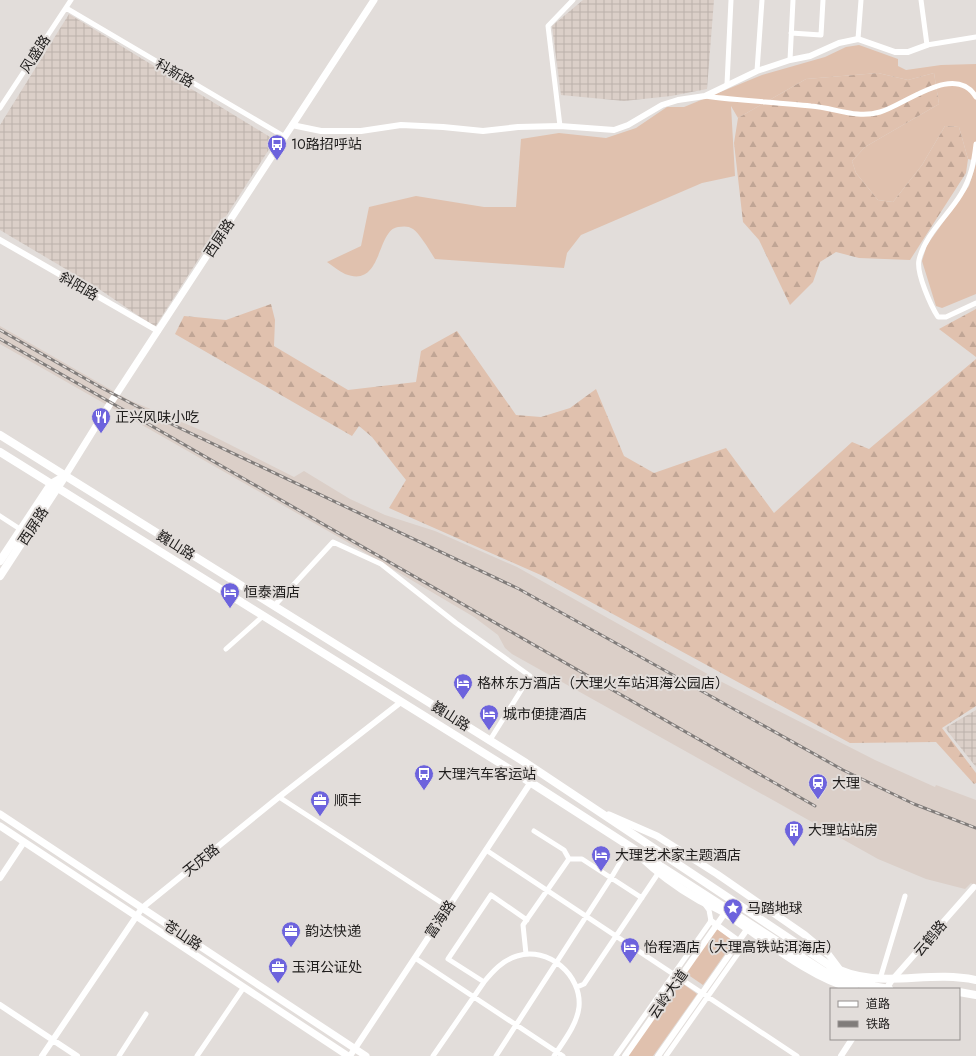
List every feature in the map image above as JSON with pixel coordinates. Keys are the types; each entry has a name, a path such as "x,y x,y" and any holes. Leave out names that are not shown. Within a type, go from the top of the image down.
{"main road":[{"name":"西屏路","path":"0,561 58,488 106,410 374,0"},
{"name":"巍山路","path":"0,435 490,740 802,948 841,971 892,980 917,976 939,976 976,980"},
{"name":"巍山路","path":"0,452 531,782 829,974 850,982 882,988"},
{"name":"西屏路","path":"0,576 51,484 65,476"},
{"path":"263,616 274,606"},
{"path":"595,809 656,836 712,871 805,935 829,955 841,971"},
{"name":"苍山路","path":"0,814 366,1056"},
{"name":"苍山路","path":"0,826 349,1056"},
{"path":"630,846 659,872 704,902 725,913 838,988"},
{"path":"812,971 835,983 851,988"},
{"path":"960,992 976,995"}],"street":[{"name":"风盛路","path":"0,108 71,0"},
{"path":"560,126 548,26 573,0"},
{"path":"728,84 731,0"},
{"path":"757,71 762,0"},
{"path":"790,60 793,0"},
{"path":"791,33 821,35 823,0"},
{"path":"858,40 861,0"},
{"path":"921,0 927,45"},
{"name":"科新路","path":"66,8 285,137"},
{"path":"705,96 757,71 790,60 810,56 839,43 858,40 894,52 908,52 927,45 976,37"},
{"path":"292,125 321,131 361,130 401,126 443,127 483,131 518,127 560,126 614,130 628,125 662,105 678,100 705,96 822,107 862,116 881,112 910,97 932,88 954,83 972,90 976,97"},
{"path":"976,144 970,178 961,195 925,242 918,261 922,282 931,307 938,317 946,317 976,302"},
{"name":"斜阳路","path":"0,240 158,331"},
{"path":"0,516 24,532"},
{"path":"274,606 333,542 382,564 450,619 530,676 490,740"},
{"path":"226,649 263,616"},
{"name":"天庆路","path":"42,1056 142,908 279,797 401,702"},
{"name":"富海路","path":"349,1056 531,782"},
{"path":"279,797 448,907"},
{"path":"534,831 564,850 569,859"},
{"path":"0,878 24,842"},
{"path":"496,1056 630,846"},
{"path":"486,850 797,1056"},
{"path":"569,859 582,858 642,898"},
{"path":"526,954 523,925 569,859"},
{"path":"577,987 584,984 659,872"},
{"name":"云鹤路","path":"888,988 892,980 974,887"},
{"path":"484,982 448,959 491,895 527,920"},
{"path":"880,979 905,896"},
{"path":"704,902 714,923 742,943 771,943"},
{"name":"云岭大道","path":"625,1056 679,978 714,923 725,913"},
{"path":"616,1056 674,974 714,923"},
{"name":"云岭大道","path":"658,1056 705,995 742,943 748,928"},
{"path":"433,1056 484,982 500,965 515,956 526,954 541,955 557,962 567,972 577,987 579,1008 575,1021 555,1054"},
{"path":"415,958 516,1025 555,1054 563,1056"},
{"path":"197,1056 244,987"},
{"path":"666,1056 705,995"},
{"path":"0,1005 77,1056"},
{"path":"119,1056 146,1014"},
{"path":"841,1056 851,1040"}],"shaded area":[{"path":"583,0 714,0 707,89 671,96 624,101 561,95 552,26"},
{"path":"69,14 275,140 155,327 96,287 0,230 0,125"},
{"path":"0,326 129,400 203,431 294,477 304,471 350,499 385,515 435,531 517,567 720,681 875,760 935,787 936,785 976,800 976,887 971,883 965,889 926,879 878,859 512,654 505,648 498,635 474,617 342,539 0,344"},
{"path":"976,710 976,767 945,728"}],"green space":[{"path":"859,45 898,59 898,66 906,70 941,65 976,64 976,161 968,159 959,127 945,126 922,165 893,202 878,200 856,173 852,161 865,147 939,104 934,73 908,80 878,73 806,79 738,118 731,106 735,176 702,183 581,235 567,253 564,268 435,259 416,231 410,227 404,226 391,230 373,267 366,273 357,276 345,274 327,262 361,246 369,207 416,196 484,207 516,207 521,139 559,133 606,138 636,128 667,107 684,107 762,75 825,57 846,47"},
{"path":"878,73 908,80 934,73 939,104 865,147 852,161 856,173 878,200 893,202 922,165 945,126 959,127 968,159 966,173 910,260 859,258 836,252 820,262 813,282 790,305 759,240 743,222 734,143 738,118 806,79"},
{"path":"976,164 976,294 942,308 936,306 922,261 927,245 969,186"},
{"path":"271,304 275,320 274,346 348,390 416,382 421,351 457,331 516,415 541,417 570,408 596,389 624,456 654,473 726,448 774,513 852,442 869,449 976,359 976,706 942,728 976,773 976,783 974,784 936,742 850,743 543,576 389,508 406,480 372,437 359,426 352,436 175,334 184,316 226,320"},
{"path":"976,309 976,357 939,329"},
{"path":"716,928 734,941 703,985 684,972"},
{"path":"679,981 697,994 653,1056 625,1056"}],"railway":[{"path":"0,330 100,387 167,422 519,589 843,770 914,804 976,828"},
{"path":"0,339 815,806"}],"place":[{"name":"10路招呼站","path":"277,161"},
{"name":"正兴风味小吃","path":"101,434"},
{"name":"恒泰酒店","path":"230,609"},
{"name":"格林东方酒店（大理火车站洱海公园店）","path":"463,700"},
{"name":"城市便捷酒店","path":"489,731"},
{"name":"大理汽车客运站","path":"424,791"},
{"name":"大理","path":"818,800"},
{"name":"顺丰","path":"320,817"},
{"name":"大理站站房","path":"794,847"},
{"name":"大理艺术家主题酒店","path":"601,872"},
{"name":"马踏地球","path":"733,925"},
{"name":"韵达快递","path":"291,948"},
{"name":"怡程酒店（大理高铁站洱海店）","path":"630,964"},
{"name":"玉洱公证处","path":"278,984"}]}
